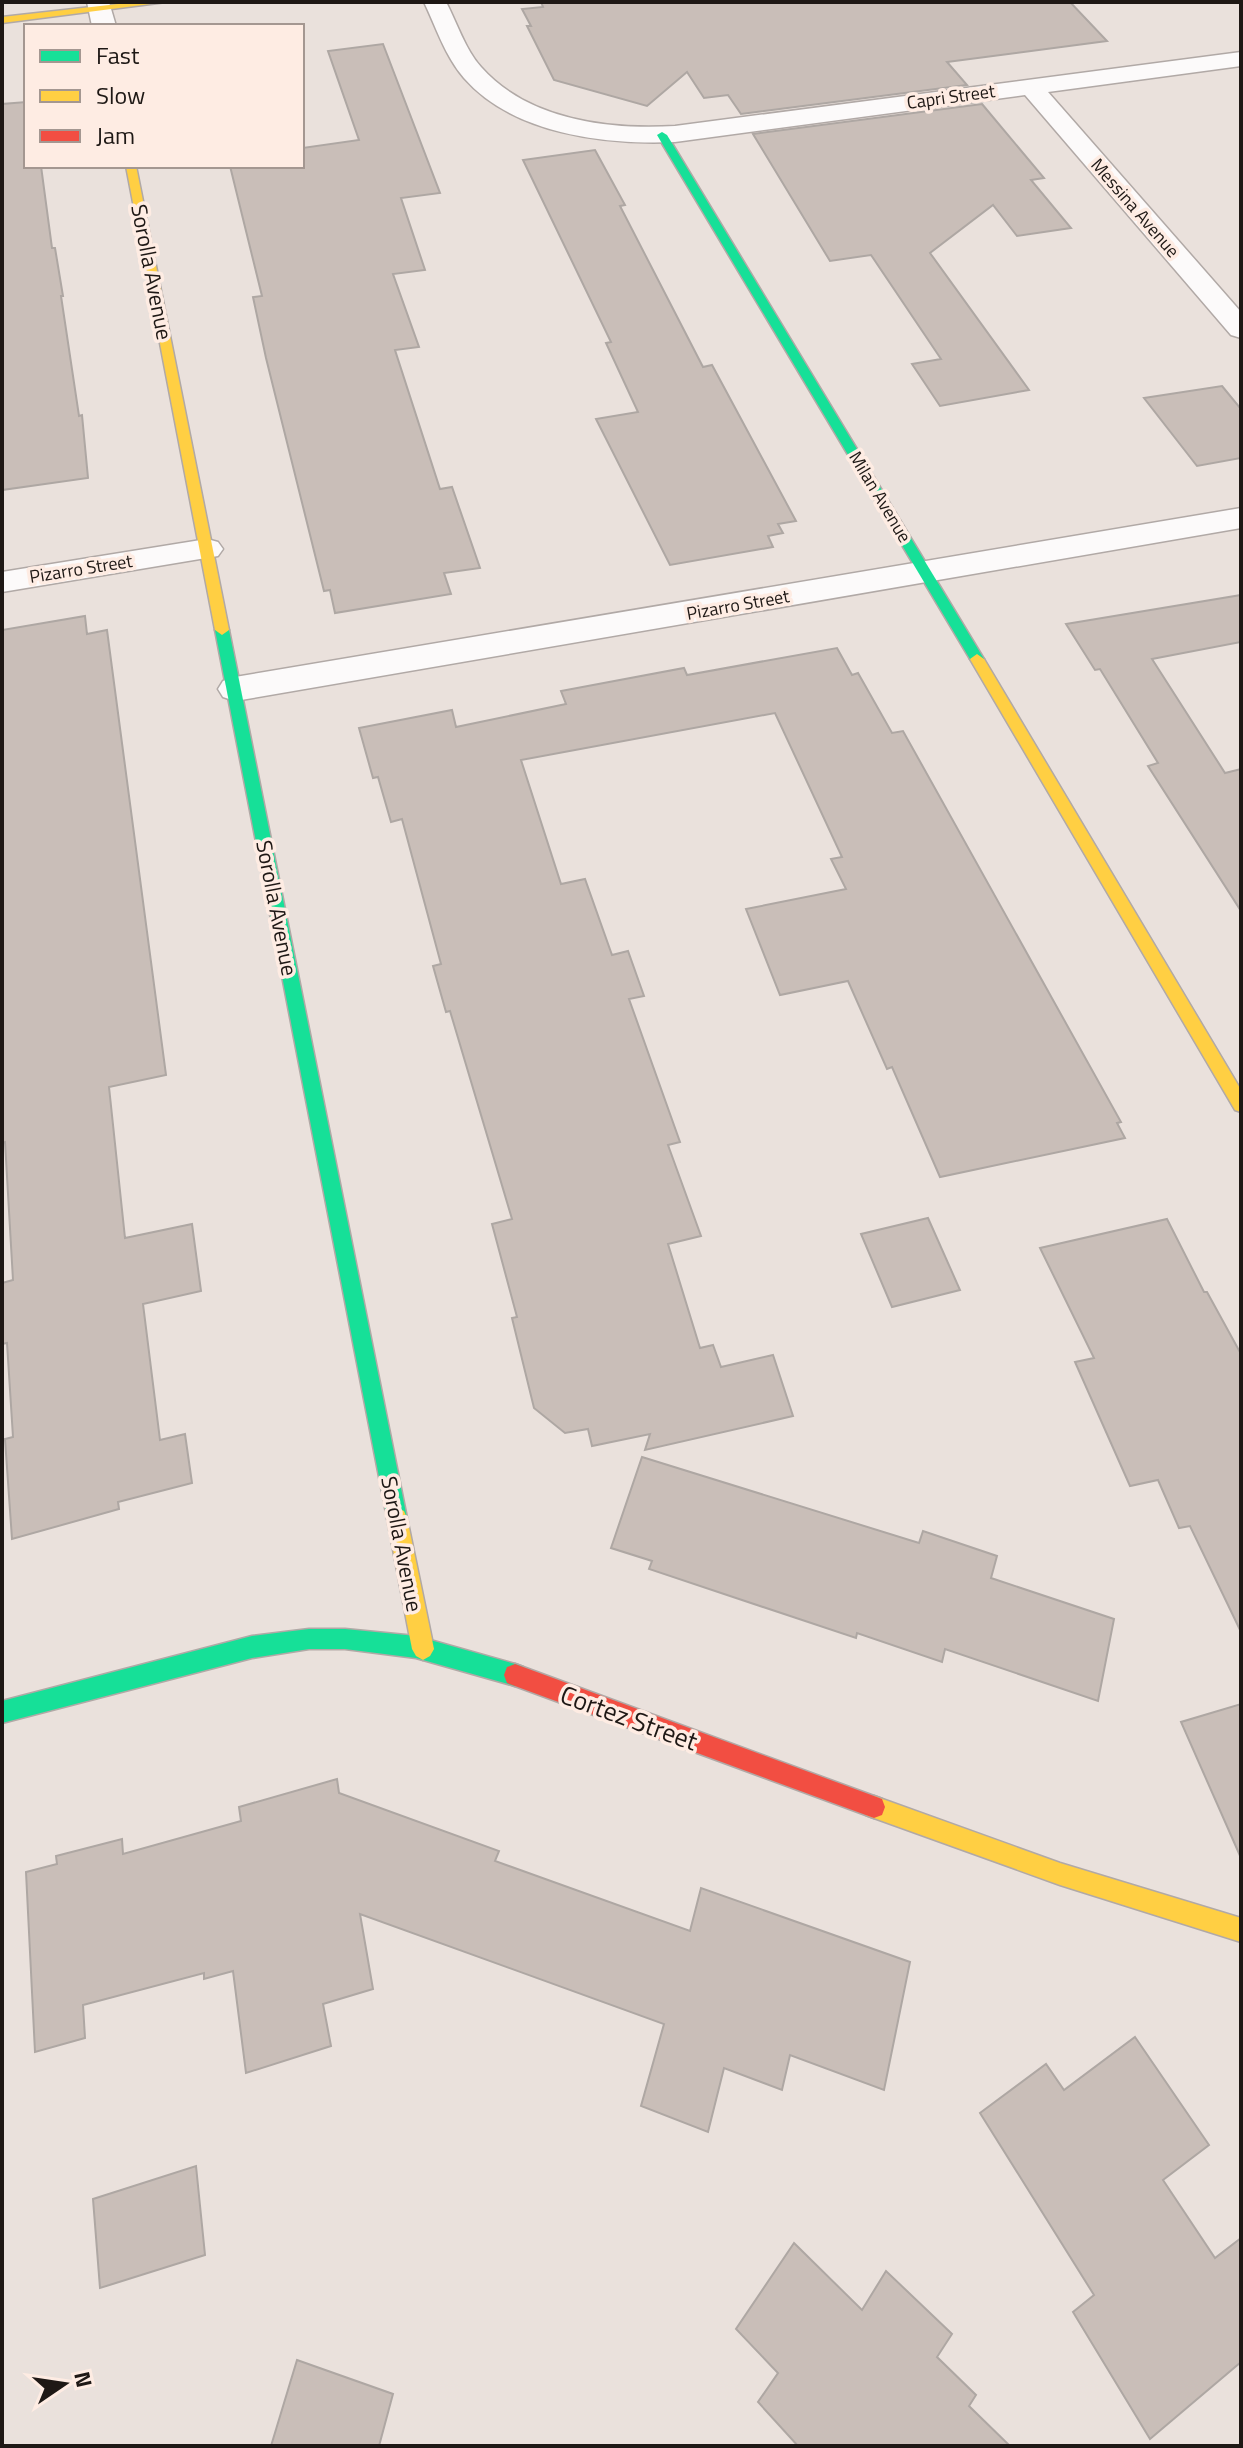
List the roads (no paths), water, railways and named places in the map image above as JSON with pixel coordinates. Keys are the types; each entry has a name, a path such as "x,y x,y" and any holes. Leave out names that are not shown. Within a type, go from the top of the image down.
{"street":[{"path":"2,20 101,12 161,2"},
{"path":"435,2 469,66 506,100 570,124 619,133 662,135"},
{"name":"Capri Street","path":"662,135 1241,59"},
{"name":"Messina Avenue","path":"1030,86 1241,329"},
{"name":"Milan Avenue","path":"662,135 1241,1105"},
{"name":"Sorolla Avenue","path":"131,168 423,1649"},
{"name":"Pizarro Street","path":"235,689 926,574 1241,518"},
{"name":"Pizarro Street","path":"2,582 207,549"},
{"name":"Cortez Street","path":"2,1712 273,1643 361,1641 423,1649 473,1659 510,1671 552,1690 1060,1874 1241,1930"}]}
